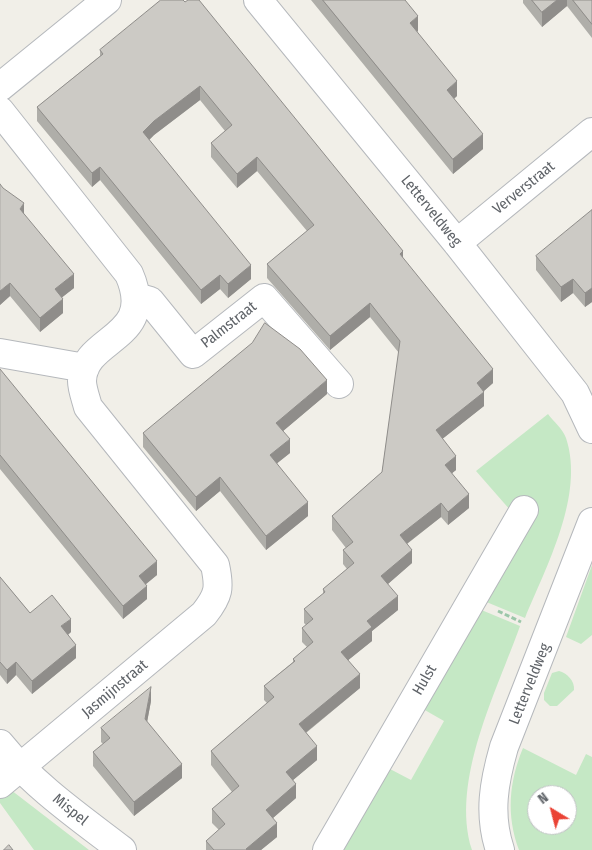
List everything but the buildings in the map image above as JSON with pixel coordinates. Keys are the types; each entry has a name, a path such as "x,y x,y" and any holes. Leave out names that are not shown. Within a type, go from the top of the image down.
{"street":[{"path":"0,87 107,0"},
{"name":"Letterveldweg","path":"258,0 457,243 575,393 592,430"},
{"path":"0,111 129,274 136,297 134,314 128,325 93,357 85,368 0,353"},
{"name":"Ververstraat","path":"457,243 592,132"},
{"name":"Palmstraat","path":"136,297 150,301 193,354 264,298 339,384"},
{"name":"Jasmijnstraat","path":"10,776 204,614 214,601 219,585 215,564 88,407 82,380 85,368"},
{"name":"Hulst","path":"327,850 524,510"},
{"name":"Letterveldweg","path":"500,850 492,798 495,777 514,722 550,635 592,522"},
{"name":"Mispel","path":"0,744 10,776 67,809 122,850"}],"path":[{"path":"472,600 550,635"}],"green space":[{"path":"548,414 566,438 571,460 571,483 567,507 552,554 525,618 484,601 511,511 476,471"},
{"path":"592,565 592,635 581,644 566,637"},
{"path":"479,609 520,626 489,707 471,766 467,795 467,823 472,850 342,850 390,769 411,780 444,721 423,709"},
{"path":"559,671 570,678 574,690 557,706 550,706 544,700 544,693 552,673"},
{"path":"523,748 576,775 586,754 592,757 592,850 519,850 512,824 511,811 512,786"},
{"path":"11,790 89,850 34,850 0,803 0,799"}]}
